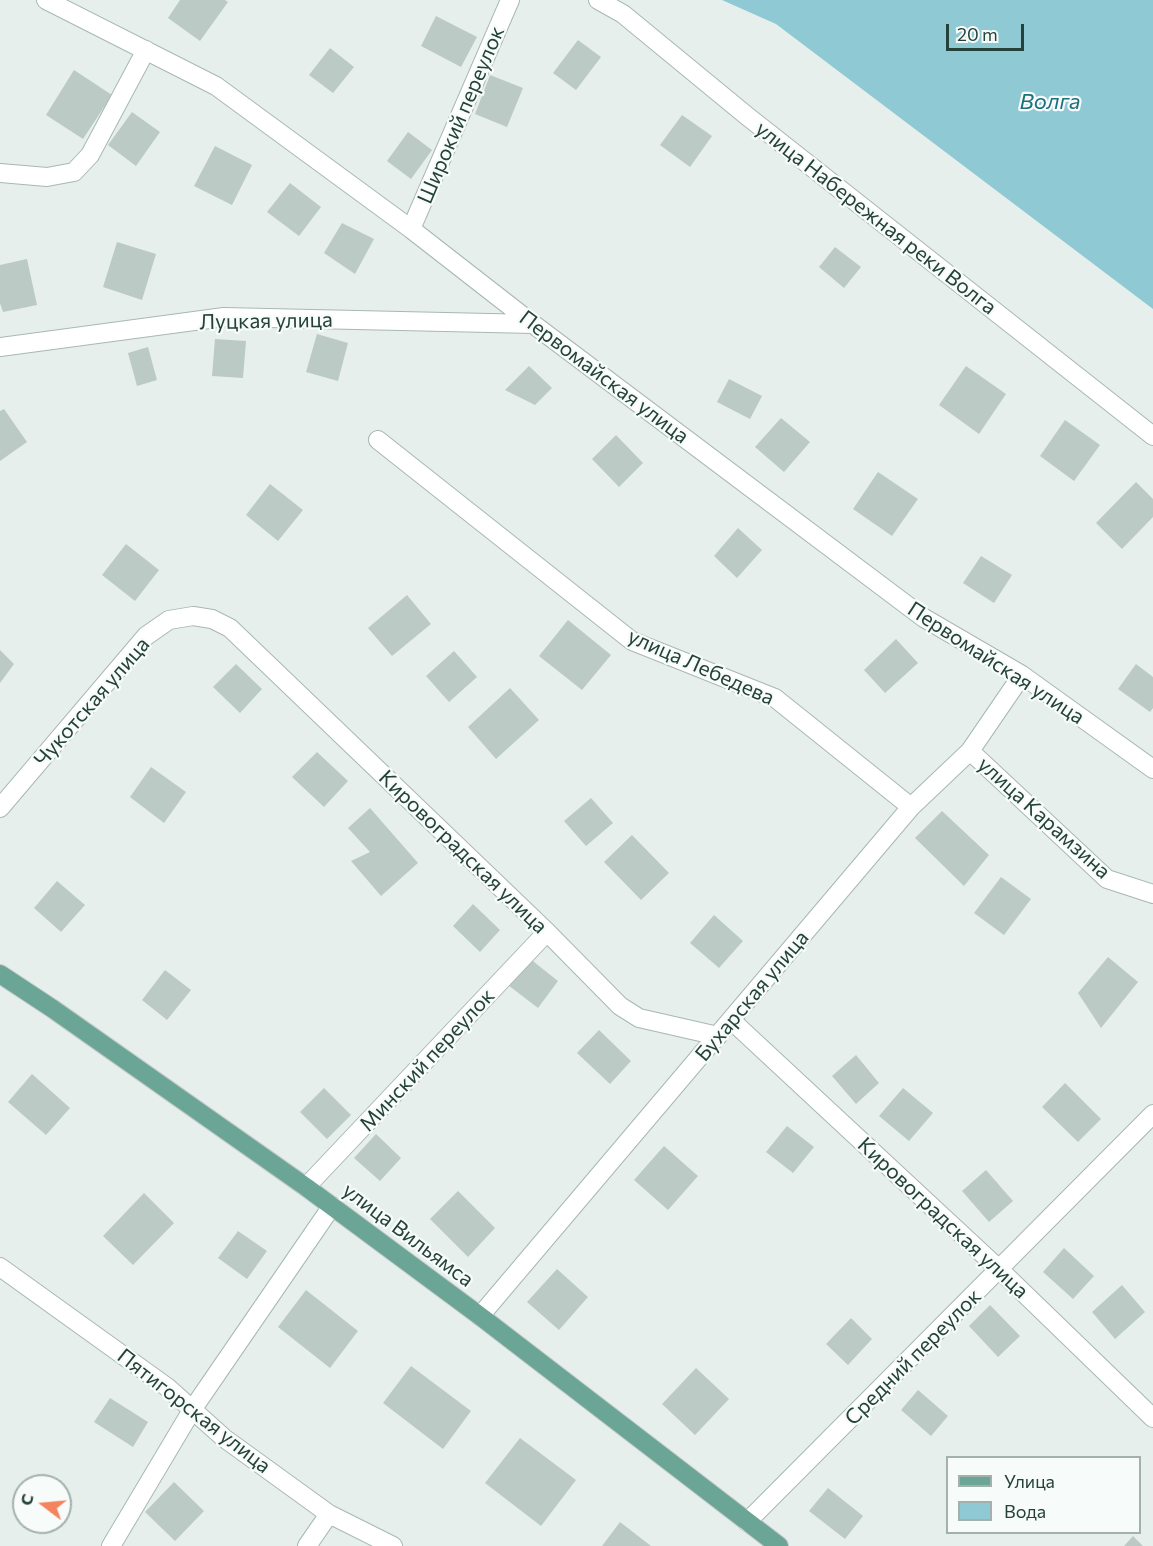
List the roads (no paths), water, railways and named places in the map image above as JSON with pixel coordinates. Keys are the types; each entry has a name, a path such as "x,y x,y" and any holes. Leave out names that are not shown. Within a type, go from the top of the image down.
{"main road":[{"name":"улица Вильямса","path":"0,974 332,1206 480,1316 779,1546"}],"street":[{"name":"Первомайская улица","path":"46,0 216,86 411,229 533,324 924,618 1022,675 1153,769"},
{"name":"Широкий переулок","path":"411,229 510,0"},
{"name":"улица Набережная реки Волга","path":"598,0 623,14 755,123 1153,436"},
{"path":"0,172 47,177 74,172 90,155 102,135 146,50"},
{"name":"Луцкая улица","path":"0,347 224,317 533,324"},
{"name":"улица Лебедева","path":"378,440 632,640 775,698 910,807"},
{"name":"Чукотская улица","path":"0,808 146,636 169,620 193,616 212,620 230,628"},
{"name":"Кировоградская улица","path":"230,628 548,932 620,1006 639,1018 718,1036"},
{"name":"Бухарская улица","path":"480,1316 910,807 970,751 1022,675"},
{"name":"улица Карамзина","path":"970,751 1107,879 1153,894"},
{"name":"Минский переулок","path":"306,1187 548,932"},
{"name":"Кировоградская улица","path":"731,1020 1000,1270 1153,1418"},
{"name":"Средний переулок","path":"747,1522 1153,1114"},
{"path":"111,1546 192,1410 332,1206"},
{"name":"Пятигорская улица","path":"0,1267 167,1387 224,1438 329,1514 393,1546"},
{"path":"307,1546 329,1514"}],"water":[{"name":"Волга","path":"722,0 1153,0 1153,309 776,24"}]}
